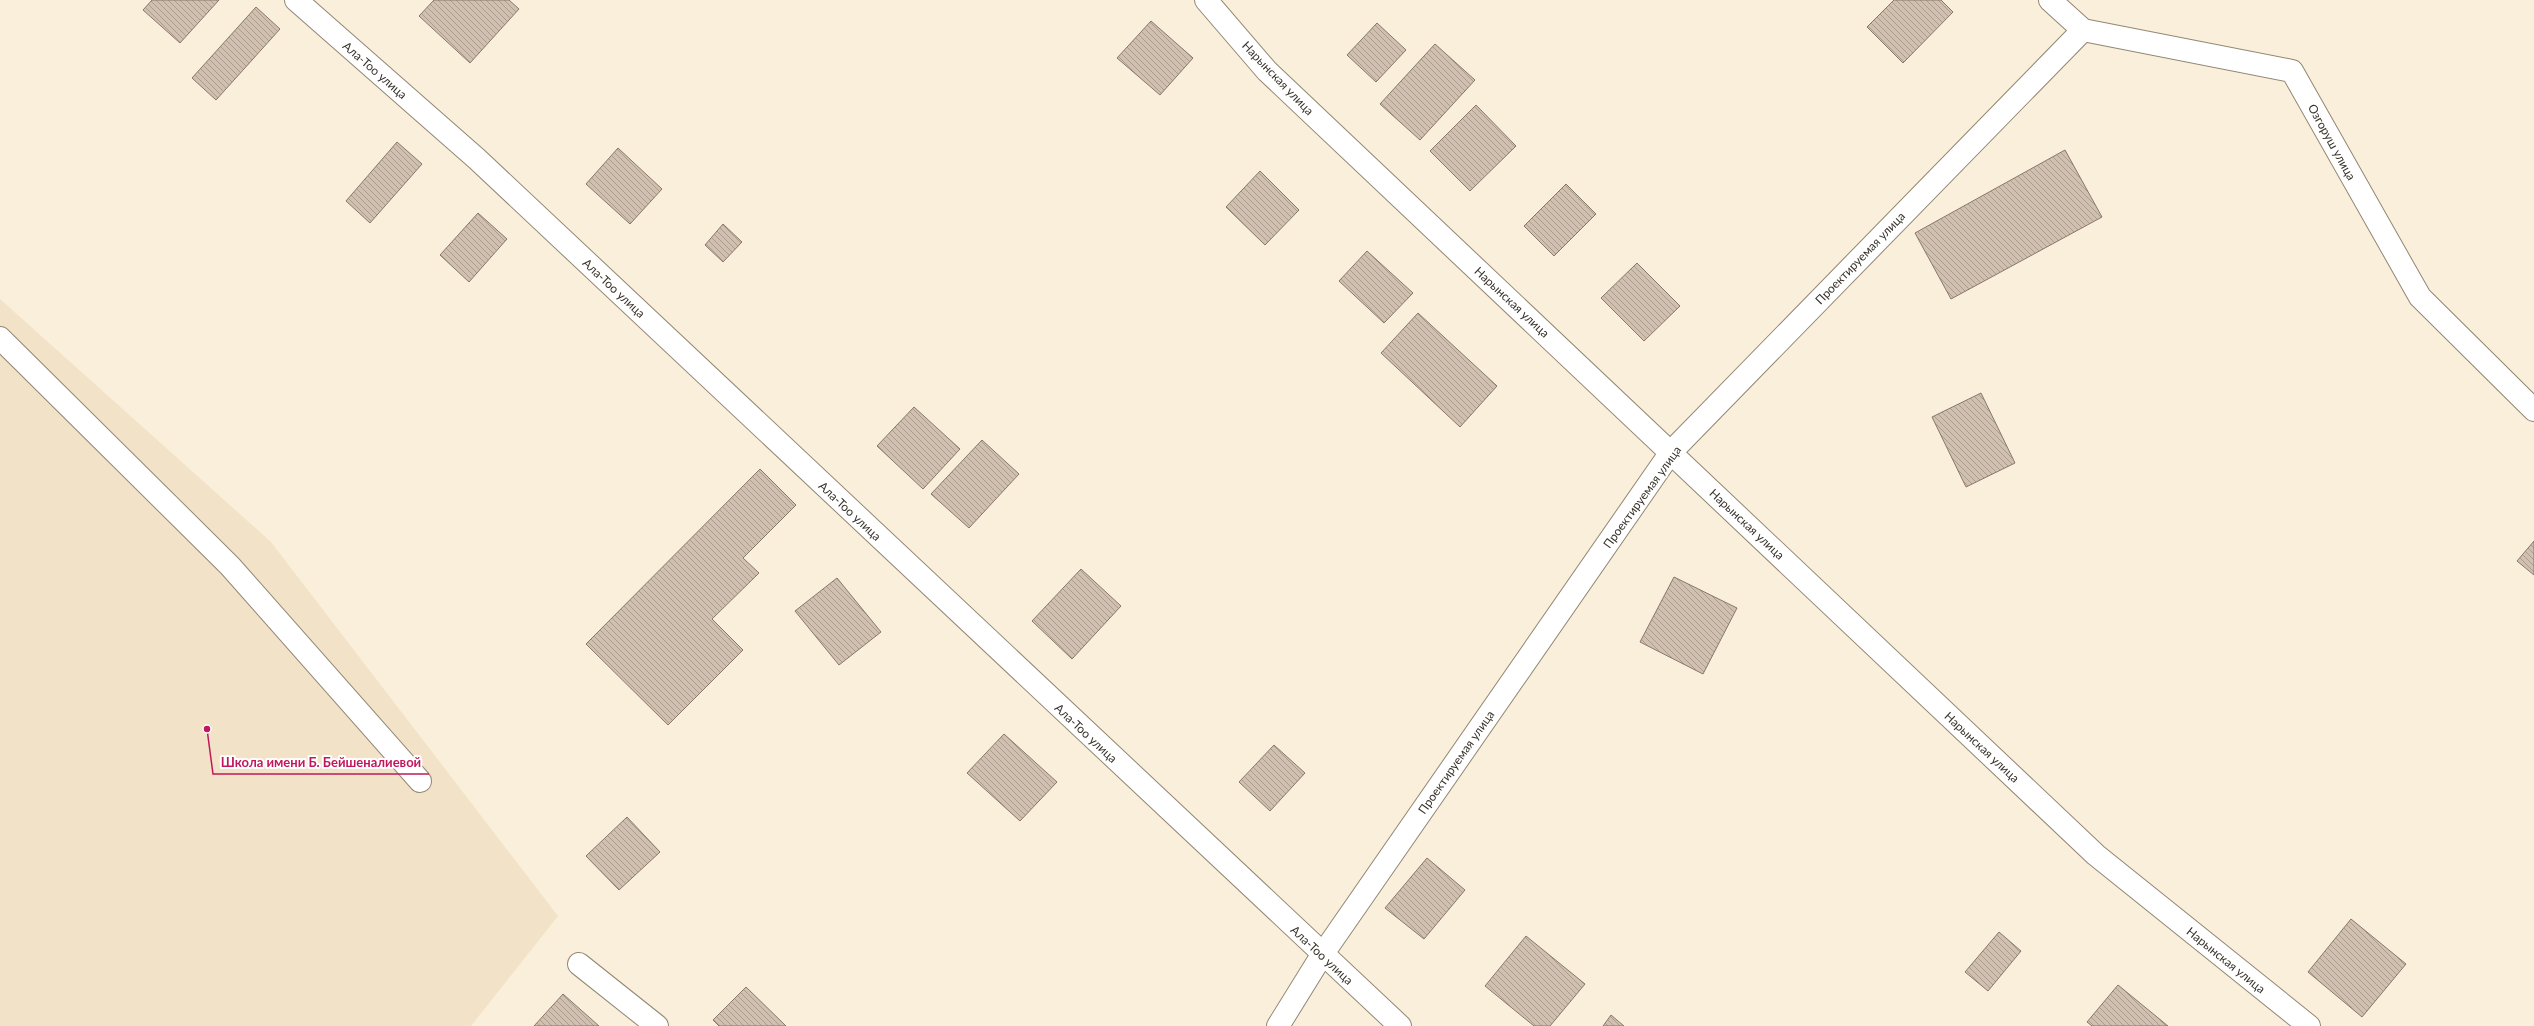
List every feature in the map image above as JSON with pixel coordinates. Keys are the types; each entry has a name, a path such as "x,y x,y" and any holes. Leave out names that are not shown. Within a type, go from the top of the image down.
{"street":[{"name":"Ала-Тоо улица","path":"296,0 477,158 1322,955 1400,1026"},
{"name":"Нарынская улица","path":"1206,0 1267,70 2096,856 2309,1026"},
{"path":"2050,0 2083,30"},
{"name":"Проектируемая улица","path":"1278,1026 1322,955 1671,452 2083,30"},
{"name":"Озгоруш улица","path":"2083,30 2292,71 2420,297 2534,410"},
{"path":"0,338 230,566 420,781"},
{"path":"579,964 658,1026"}],"shaded area":[{"path":"0,299 271,542 558,916 471,1026 0,1026"}],"building":[{"path":"152,0 219,0 180,43 143,10"},
{"path":"434,0 509,0 519,9 470,63 419,16"},
{"path":"1894,0 1941,0 1953,12 1903,63 1867,27"},
{"path":"256,7 280,29 216,100 192,78"},
{"path":"1151,21 1193,58 1160,95 1117,58"},
{"path":"1377,23 1406,50 1376,82 1347,55"},
{"path":"1435,44 1475,80 1420,140 1380,104"},
{"path":"1476,105 1516,146 1470,191 1430,151"},
{"path":"397,142 422,164 370,223 346,201"},
{"path":"618,148 662,189 630,224 586,184"},
{"path":"2065,150 2102,217 1951,299 1915,233"},
{"path":"1260,171 1299,210 1265,245 1226,207"},
{"path":"1566,184 1596,214 1554,256 1524,226"},
{"path":"478,213 507,239 469,282 440,255"},
{"path":"723,224 742,242 723,262 705,245"},
{"path":"1367,251 1413,293 1384,323 1339,281"},
{"path":"1637,263 1680,306 1644,341 1601,298"},
{"path":"1418,313 1497,386 1460,427 1381,353"},
{"path":"1981,393 2015,463 1966,487 1932,417"},
{"path":"914,407 960,449 923,489 877,446"},
{"path":"982,440 1019,474 969,528 931,494"},
{"path":"760,469 796,505 743,558 759,573 712,619 743,650 668,725 586,644"},
{"path":"2534,541 2534,575 2517,561"},
{"path":"1081,569 1121,606 1072,659 1032,621"},
{"path":"1674,577 1737,608 1703,674 1640,642"},
{"path":"837,578 881,632 839,665 795,611"},
{"path":"1004,734 1057,782 1020,821 967,773"},
{"path":"1274,745 1305,773 1270,811 1239,782"},
{"path":"627,817 660,852 619,890 586,856"},
{"path":"1427,858 1465,890 1424,939 1385,908"},
{"path":"2351,919 2406,964 2362,1017 2308,972"},
{"path":"1999,932 2021,951 1988,991 1965,972"},
{"path":"1526,936 1585,984 1550,1026 1534,1026 1485,986"},
{"path":"2118,985 2168,1026 2092,1026 2087,1022"},
{"path":"746,987 786,1026 719,1026 713,1020"},
{"path":"563,994 599,1026 534,1026"},
{"path":"1611,1015 1624,1026 1603,1026"}],"place":[{"name":"Школа имени Б. Бейшеналиевой","path":"207,729"}]}
